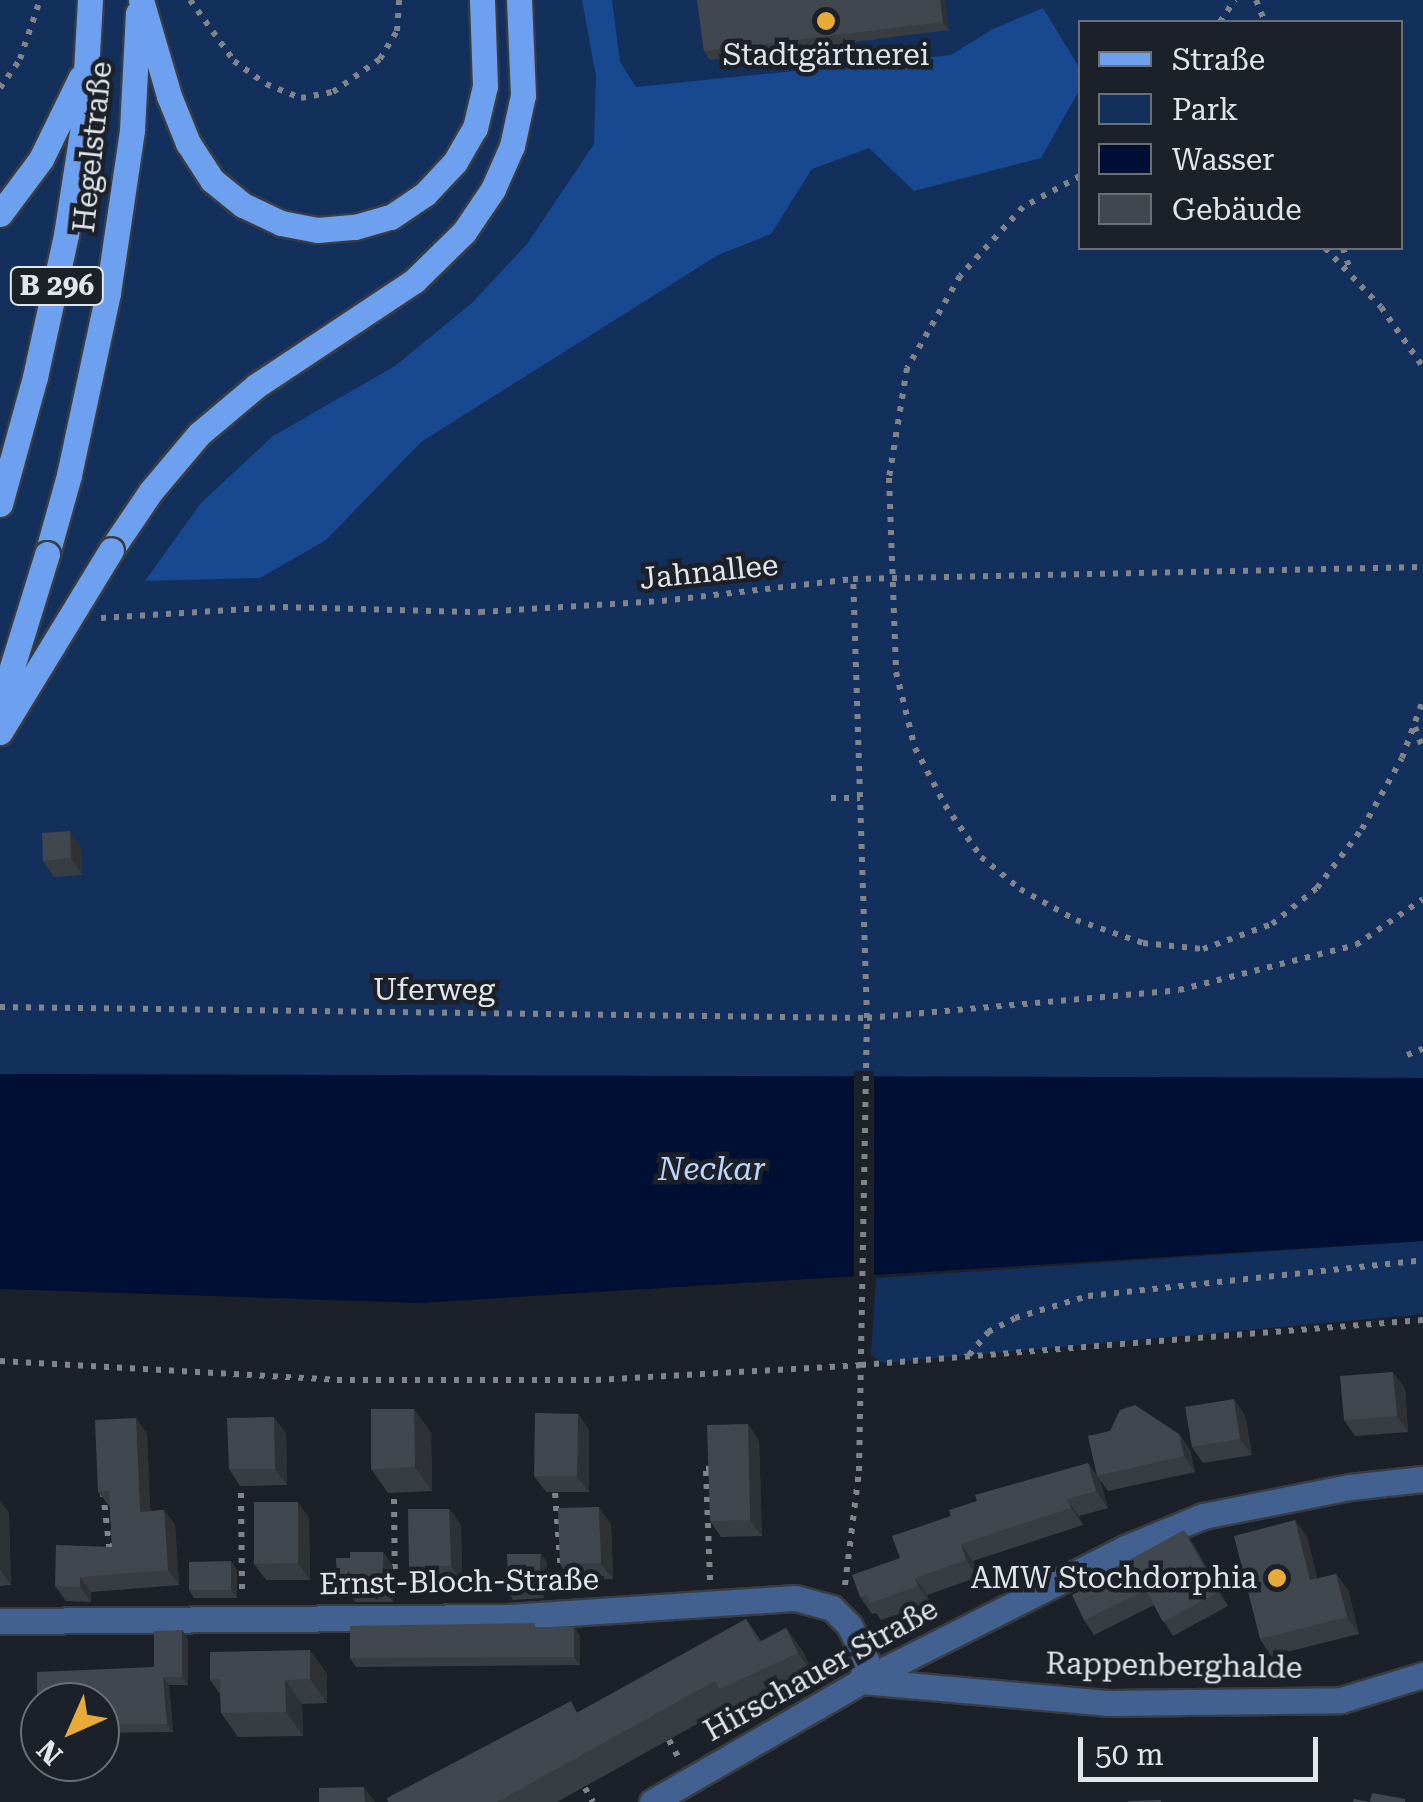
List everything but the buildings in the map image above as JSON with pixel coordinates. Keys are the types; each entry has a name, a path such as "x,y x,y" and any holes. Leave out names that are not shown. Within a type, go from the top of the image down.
{"main road":[{"name":"Hegelstraße","path":"0,504 58,283 75,187 88,64 90,0"},
{"name":"Hegelstraße","path":"0,706 48,554 108,293 132,130 140,0"},
{"path":"140,0 188,143 212,180 244,205 281,223 317,230 355,227 391,216 424,194 455,162 475,128 485,86 482,0"},
{"path":"0,732 111,550 151,491 200,434 256,386 414,281 464,232 493,189 512,146 523,95 519,0"},
{"path":"0,214 40,159 88,64"}],"street":[{"name":"Hirschauer Straße","path":"652,1802 862,1680 1108,1556 1203,1516 1350,1487 1423,1479"},
{"name":"Ernst-Bloch-Straße","path":"0,1621 564,1616 794,1598 832,1608"},
{"path":"832,1608 860,1640 866,1660 862,1680"},
{"name":"Rappenberghalde","path":"862,1680 1107,1703 1342,1700 1423,1675"}],"path":[{"path":"0,88 20,59 40,0"},
{"path":"190,0 234,61 266,84 302,98 333,92 380,58 396,30 399,0"},
{"path":"1078,177 1022,208 960,276 907,368 889,478 896,672 915,748 946,808 981,856 1020,889 1076,920 1143,944 1203,949 1272,924 1317,888 1363,827 1402,758 1423,700"},
{"path":"1327,250 1382,307 1423,368"},
{"path":"1343,250 1352,275"},
{"name":"Jahnallee","path":"86,618 283,607 480,612 662,601 853,579 1423,567"},
{"path":"832,1608 850,1568 860,1471 868,1018 853,579"},
{"path":"1414,725 1423,750"},
{"path":"831,798 860,798"},
{"name":"Uferweg","path":"0,1007 578,1011 868,1018 1179,990 1356,945 1423,899"},
{"path":"1407,1055 1423,1049"},
{"path":"968,1356 988,1332 1014,1318 1088,1296 1423,1260"},
{"path":"0,1361 337,1380 596,1380 860,1365 1423,1320"},
{"path":"712,1606 706,1469 718,1468"},
{"path":"707,1484 719,1484"},
{"path":"102,1486 111,1563"},
{"path":"240,1494 243,1618"},
{"path":"555,1494 564,1616"},
{"path":"394,1499 396,1617"},
{"path":"708,1514 720,1514"},
{"path":"585,1788 593,1802"}],"green space":[{"path":"0,0 1423,0 1423,1078 0,1074"},
{"path":"1423,1241 1423,1314 883,1363 871,1355 876,1278"}],"shaded area":[{"path":"582,0 612,0 620,62 636,87 951,55 993,29 1043,8 1078,66 1078,93 1041,158 914,191 869,148 812,169 771,234 718,255 421,442 326,540 260,578 145,581 201,503 273,436 395,366 472,303 527,244 594,144 596,76"}],"water":[{"name":"Neckar","path":"0,1074 1423,1078 1423,1241 421,1303 0,1289"}],"pier":[{"path":"854,1071 874,1071 874,1282 854,1283"}],"place":[{"name":"Stadtgärtnerei","path":"826,21"},
{"name":"AMW Stochdorphia","path":"1277,1578"}]}
